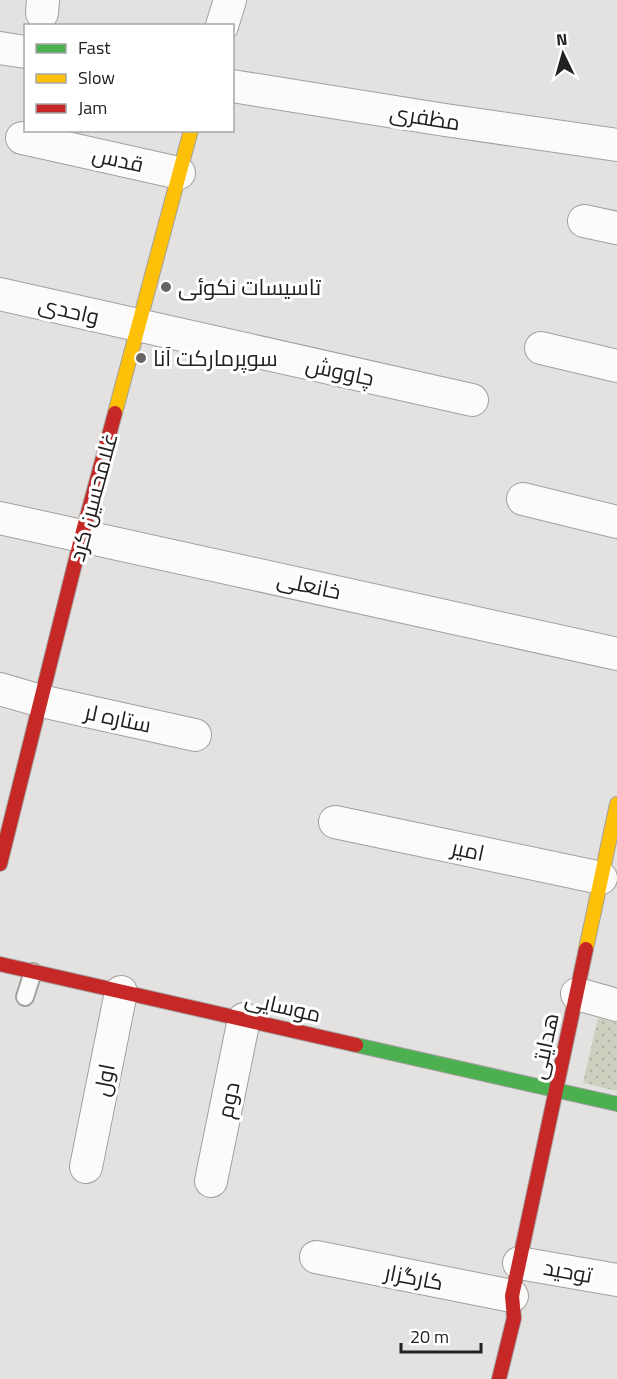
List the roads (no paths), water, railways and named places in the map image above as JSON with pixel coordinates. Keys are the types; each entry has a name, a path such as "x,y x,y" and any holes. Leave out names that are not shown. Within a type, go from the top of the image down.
{"street":[{"path":"223,24 230,0"},
{"path":"0,48 24,52"},
{"name":"مظفری","path":"234,86 617,145"},
{"name":"غلامحسین کرد","path":"0,864 82,535 190,132"},
{"name":"قدس","path":"22,138 180,173"},
{"path":"584,221 617,228"},
{"name":"واحدی","path":"0,294 138,326"},
{"name":"چاووش","path":"138,326 472,400"},
{"path":"541,348 617,366"},
{"path":"523,499 617,522"},
{"name":"خانعلی","path":"0,518 617,654"},
{"name":"ستاره لر","path":"0,689 41,701 195,735"},
{"name":"هدایتی","path":"499,1379 514,1318 503,1304 519,1263 616,817"},
{"name":"امیر","path":"335,822 601,878"},
{"name":"موسایی","path":"0,964 617,1104"},
{"name":"اول","path":"86,1167 121,992"},
{"path":"576,994 617,1005"},
{"name":"دوم","path":"211,1181 244,1019"},
{"name":"کارگزار","path":"316,1257 503,1304"},
{"name":"توحید","path":"519,1263 617,1280"}],"lane":[{"path":"25,997 33,972"}],"place":[{"name":"تاسیسات نکوئی","path":"166,287"},
{"name":"سوپرمارکت آنا","path":"141,358"}]}
